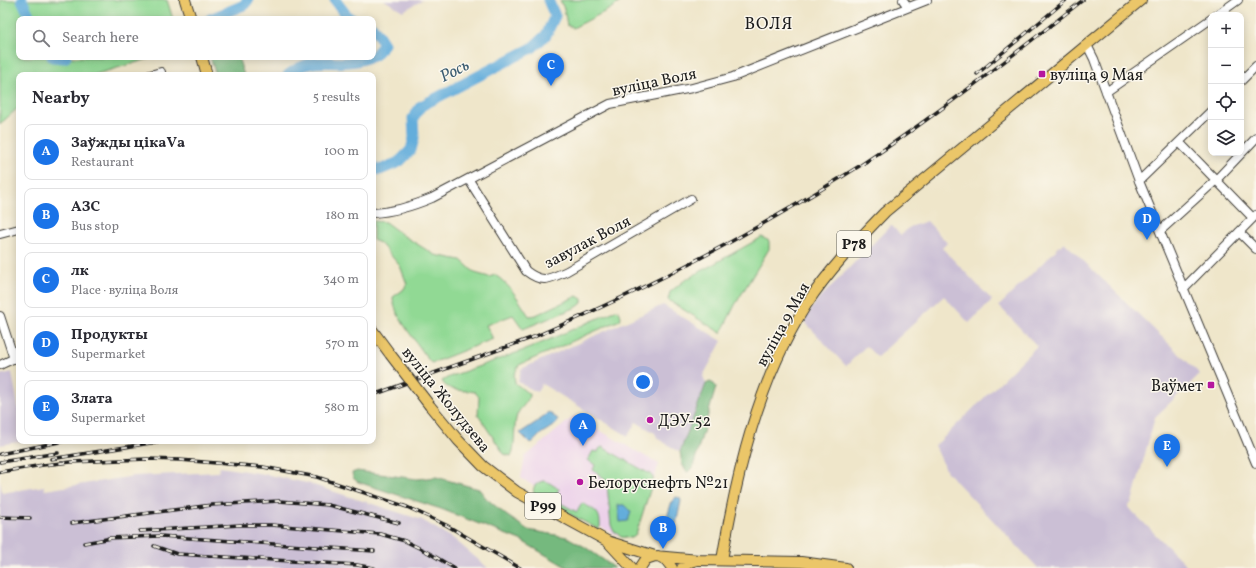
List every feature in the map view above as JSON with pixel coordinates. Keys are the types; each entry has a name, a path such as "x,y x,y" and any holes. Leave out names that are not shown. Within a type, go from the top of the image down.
{"main road":[{"path":"185,0 189,16"},
{"name":"вуліца 9 Мая","path":"722,560 741,465 756,413 773,369 806,304 829,274 885,212 1141,0"},
{"path":"203,60 206,72"},
{"name":"вуліца Жолудзева","path":"376,335 458,440 488,470 517,492 607,541"},
{"name":"Р99","path":"607,541 657,556"},
{"name":"Р99","path":"607,541 632,568"},
{"path":"640,568 646,559 657,556 699,560 801,562 846,568"},
{"path":"657,556 666,560 672,568"},
{"path":"682,568 690,562 699,560"}],"street":[{"name":"вуліца Воля","path":"376,213 414,206 432,198 469,180 610,104 692,88 733,77 906,4 926,0"},
{"path":"1221,12 1238,0"},
{"path":"1106,92 1208,21"},
{"path":"1087,45 1094,59 1139,181 1256,463"},
{"path":"1244,78 1256,66"},
{"path":"1139,181 1180,143 1208,114"},
{"path":"1160,231 1216,180 1256,138"},
{"path":"1180,143 1216,180 1255,216 1183,288"},
{"name":"завулак Воля","path":"469,180 526,271 534,277 541,279 552,277 567,271 691,199"},
{"path":"0,234 16,230"},
{"path":"1239,232 1256,249"},
{"path":"0,316 16,357 0,365"}],"shaded area":[{"path":"384,0 423,0 403,11"},
{"path":"927,221 947,243 942,248 992,300 969,323 944,296 877,357 866,346 846,366 804,321 816,302 891,225 901,235 910,227"},
{"path":"1064,242 1200,374 1155,417 1132,502 1128,507 1189,568 1038,568 947,472 935,446 1037,346 999,306"},
{"name":"ДЭУ-52","path":"663,305 722,341 703,376 706,384 680,452 658,439 655,433 636,422 628,436 542,384 537,392 518,382 521,369"},
{"path":"12,372 16,394 16,442 0,445 0,375"},
{"path":"574,416 659,464 636,534 631,538 621,537 600,527 521,478 525,457"},
{"path":"220,467 307,483 422,520 454,539 488,568 0,568 0,480 2,493 44,486 45,490 135,476 218,472"}],"green space":[{"path":"0,0 167,0 172,16 16,16 16,60 145,60 103,72 16,72 16,110 0,124"},
{"path":"560,0 623,0 610,9 573,28 567,25 564,9"},
{"path":"211,60 239,60 243,72 215,72"},
{"path":"376,221 385,222 404,236 435,255 461,260 475,273 489,277 495,275 510,288 529,316 536,315 577,296 582,299 582,303 577,307 523,329 513,315 486,325 493,339 432,363 407,330 397,313 393,297 403,290 407,284 400,266 380,243 376,241"},
{"path":"762,237 769,241 769,249 735,305 721,333 668,300 670,292 685,280"},
{"path":"617,310 620,313 620,320 519,365 514,375 515,383 529,394 529,397 517,415 513,453 511,456 504,454 478,415 479,397 475,392 452,389 444,385 442,381 449,377 530,348"},
{"path":"710,382 716,387 693,467 688,472 682,464 680,452 706,384"},
{"path":"602,447 653,477 636,534 631,538 621,537 613,530 611,525 607,484 605,479 593,470 595,465 588,460 593,451 598,452"},
{"path":"357,471 417,479 436,477 479,489 486,498 506,515 528,530 567,537 585,547 615,568 568,568 520,540 441,509 358,482 353,478 352,473"},
{"path":"543,481 548,482 559,489 553,499 577,512 582,503 593,509 598,514 600,527 598,529 535,496 533,491 534,486"}],"water":[{"path":"548,412 558,419 555,425 530,443 520,433 541,419"},
{"path":"676,497 680,498 681,501 676,524 674,525 669,522 667,517 672,501"},
{"path":"618,505 624,505 631,512 628,521 620,522"}],"waterway":[{"name":"Рось","path":"22,0 30,16"},
{"name":"Рось","path":"217,16 244,5 248,0"},
{"name":"Рось","path":"335,0 347,16"},
{"name":"Рось","path":"376,169 380,170 399,162 411,150 414,138 413,118 421,106 532,48 546,35 555,16 548,0"},
{"name":"Рось","path":"376,32 384,44 376,54"},
{"name":"Рось","path":"292,72 306,65 314,63 338,63 360,60"}],"railway":[{"path":"977,74 1066,0"},
{"path":"376,394 534,337 565,324 658,280 718,249 799,203 890,146 974,85 1083,0"},
{"path":"0,454 49,444"},
{"path":"51,459 144,444"},
{"path":"0,462 58,453"},
{"path":"0,472 71,462 147,459 180,460 263,467 317,477 407,507 446,525 520,568"},
{"path":"72,523 212,505 279,501 328,505 399,523"},
{"path":"0,517 30,518"},
{"path":"140,531 240,525 271,525 380,534 405,541 454,568"},
{"path":"108,538 160,536 374,551"},
{"path":"84,543 112,538"},
{"path":"154,546 177,554 357,565 374,568"}],"place":[{"name":"вуліца 9 Мая","path":"1042,74"},
{"name":"лк","path":"551,86"},
{"name":"Продукты","path":"1147,240"},
{"name":"Ваўмет","path":"1211,385"},
{"name":"ДЭУ-52","path":"650,420"},
{"name":"Заўжды цікаVа","path":"583,446"},
{"name":"Злата","path":"1167,467"},
{"name":"Белоруснефть №21","path":"580,482"},
{"name":"АЗС","path":"663,549"}],"district":[{"name":"ВОЛЯ","path":"769,23"}]}
